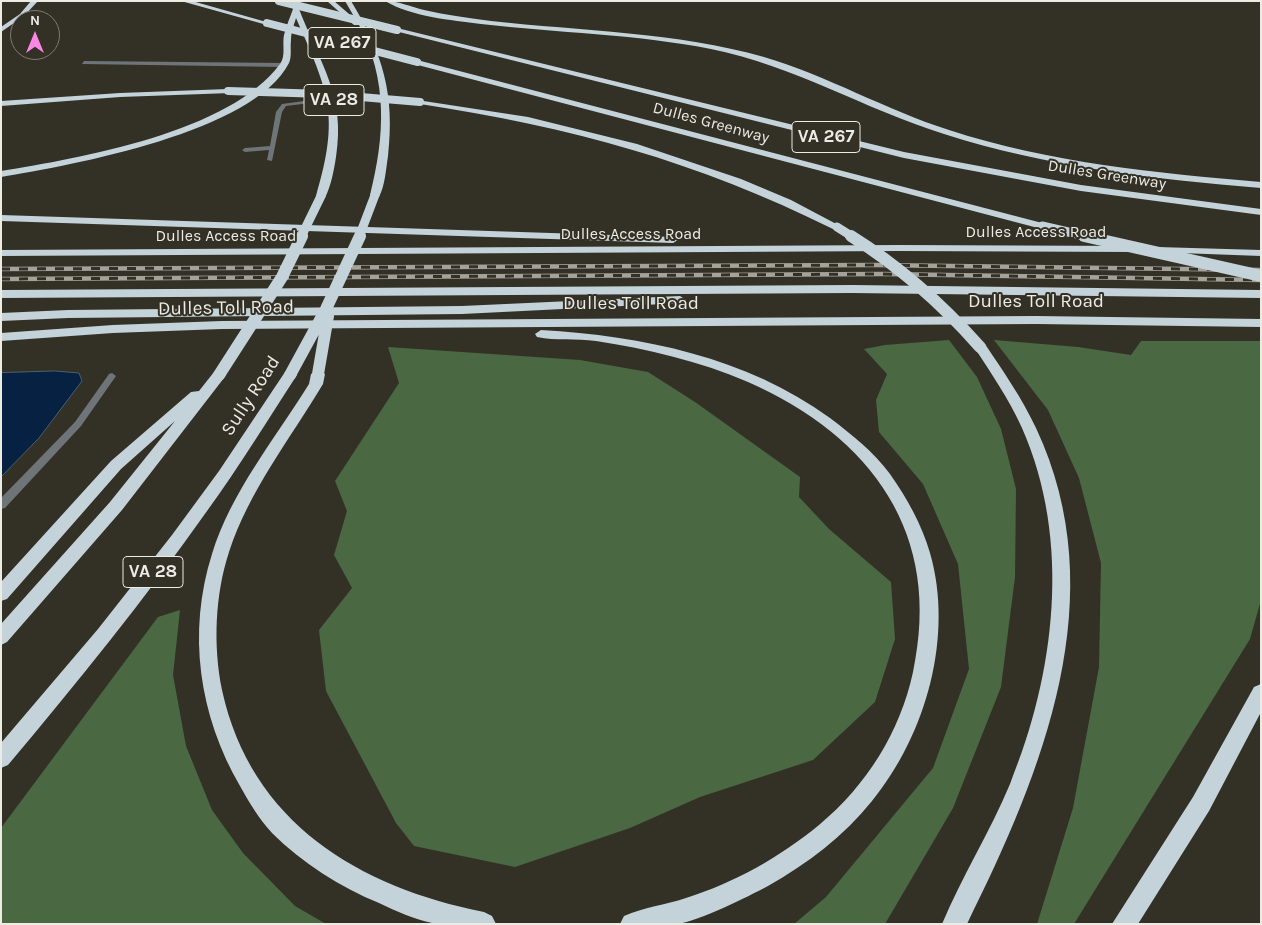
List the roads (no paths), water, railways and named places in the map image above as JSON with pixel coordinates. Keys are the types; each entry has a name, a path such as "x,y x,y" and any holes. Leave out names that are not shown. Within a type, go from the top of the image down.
{"highway":[{"path":"1,30 22,15 35,1"},
{"name":"Dulles Greenway","path":"184,1 1042,226 1261,276"},
{"name":"Dulles Greenway","path":"280,1 912,156 1081,188 1261,212"},
{"path":"330,1 368,35"},
{"name":"Sully Road","path":"1,758 55,695 172,547 236,458 290,375 331,302 358,240 374,195 385,145 386,105 379,63 368,35 348,1"},
{"path":"388,1 423,12 468,20 668,41 724,49 787,68 926,125 1000,147 1111,169 1261,185"},
{"path":"1,174 96,156 189,127 247,98 266,84 284,65 288,54 286,42 294,5"},
{"name":"Sully Road","path":"1,638 116,506 219,375 282,277 321,196 336,138 334,99 325,74 294,5"},
{"path":"1,104 120,94 309,93 420,102 524,118 636,145 736,180 837,227 880,255 915,282 951,314 980,347 1022,415 1042,464 1056,520 1062,575 1062,604 1054,672 1046,711 1033,752 990,854 954,924"},
{"path":"1,218 899,248"},
{"name":"Dulles Access Road","path":"1,253 899,248 1110,249 1261,253"},
{"path":"1,294 832,289 1261,294"},
{"path":"1,317 86,313 462,310 703,299 856,297 998,291"},
{"path":"331,302 316,384 239,510 220,553 212,598 207,651 215,706 225,738 239,767 279,824 306,847 368,887 401,902 437,914 484,924"},
{"name":"Dulles Toll Road","path":"1,337 165,327 1036,320 1261,323"},
{"path":"350,325 468,334 598,336 646,344 707,361 782,394 844,436 876,468 910,520 925,561 928,580 929,640 921,690 914,710 887,765 847,816 820,840 785,864 724,897 687,910 632,924"},
{"path":"1,594 116,465 219,375"},
{"path":"1124,924 1200,804 1261,693"}],"lane":[{"path":"84,63 284,65"},
{"path":"270,160 279,112 284,106 334,99"},
{"path":"245,150 272,148"},
{"path":"1,506 78,424 112,376"}],"water":[{"path":"55,371 79,373 82,381 39,438 1,477 1,373"}],"railway":[{"path":"1,269 874,265 1261,270"},
{"path":"1,279 883,274 1261,280"}]}
